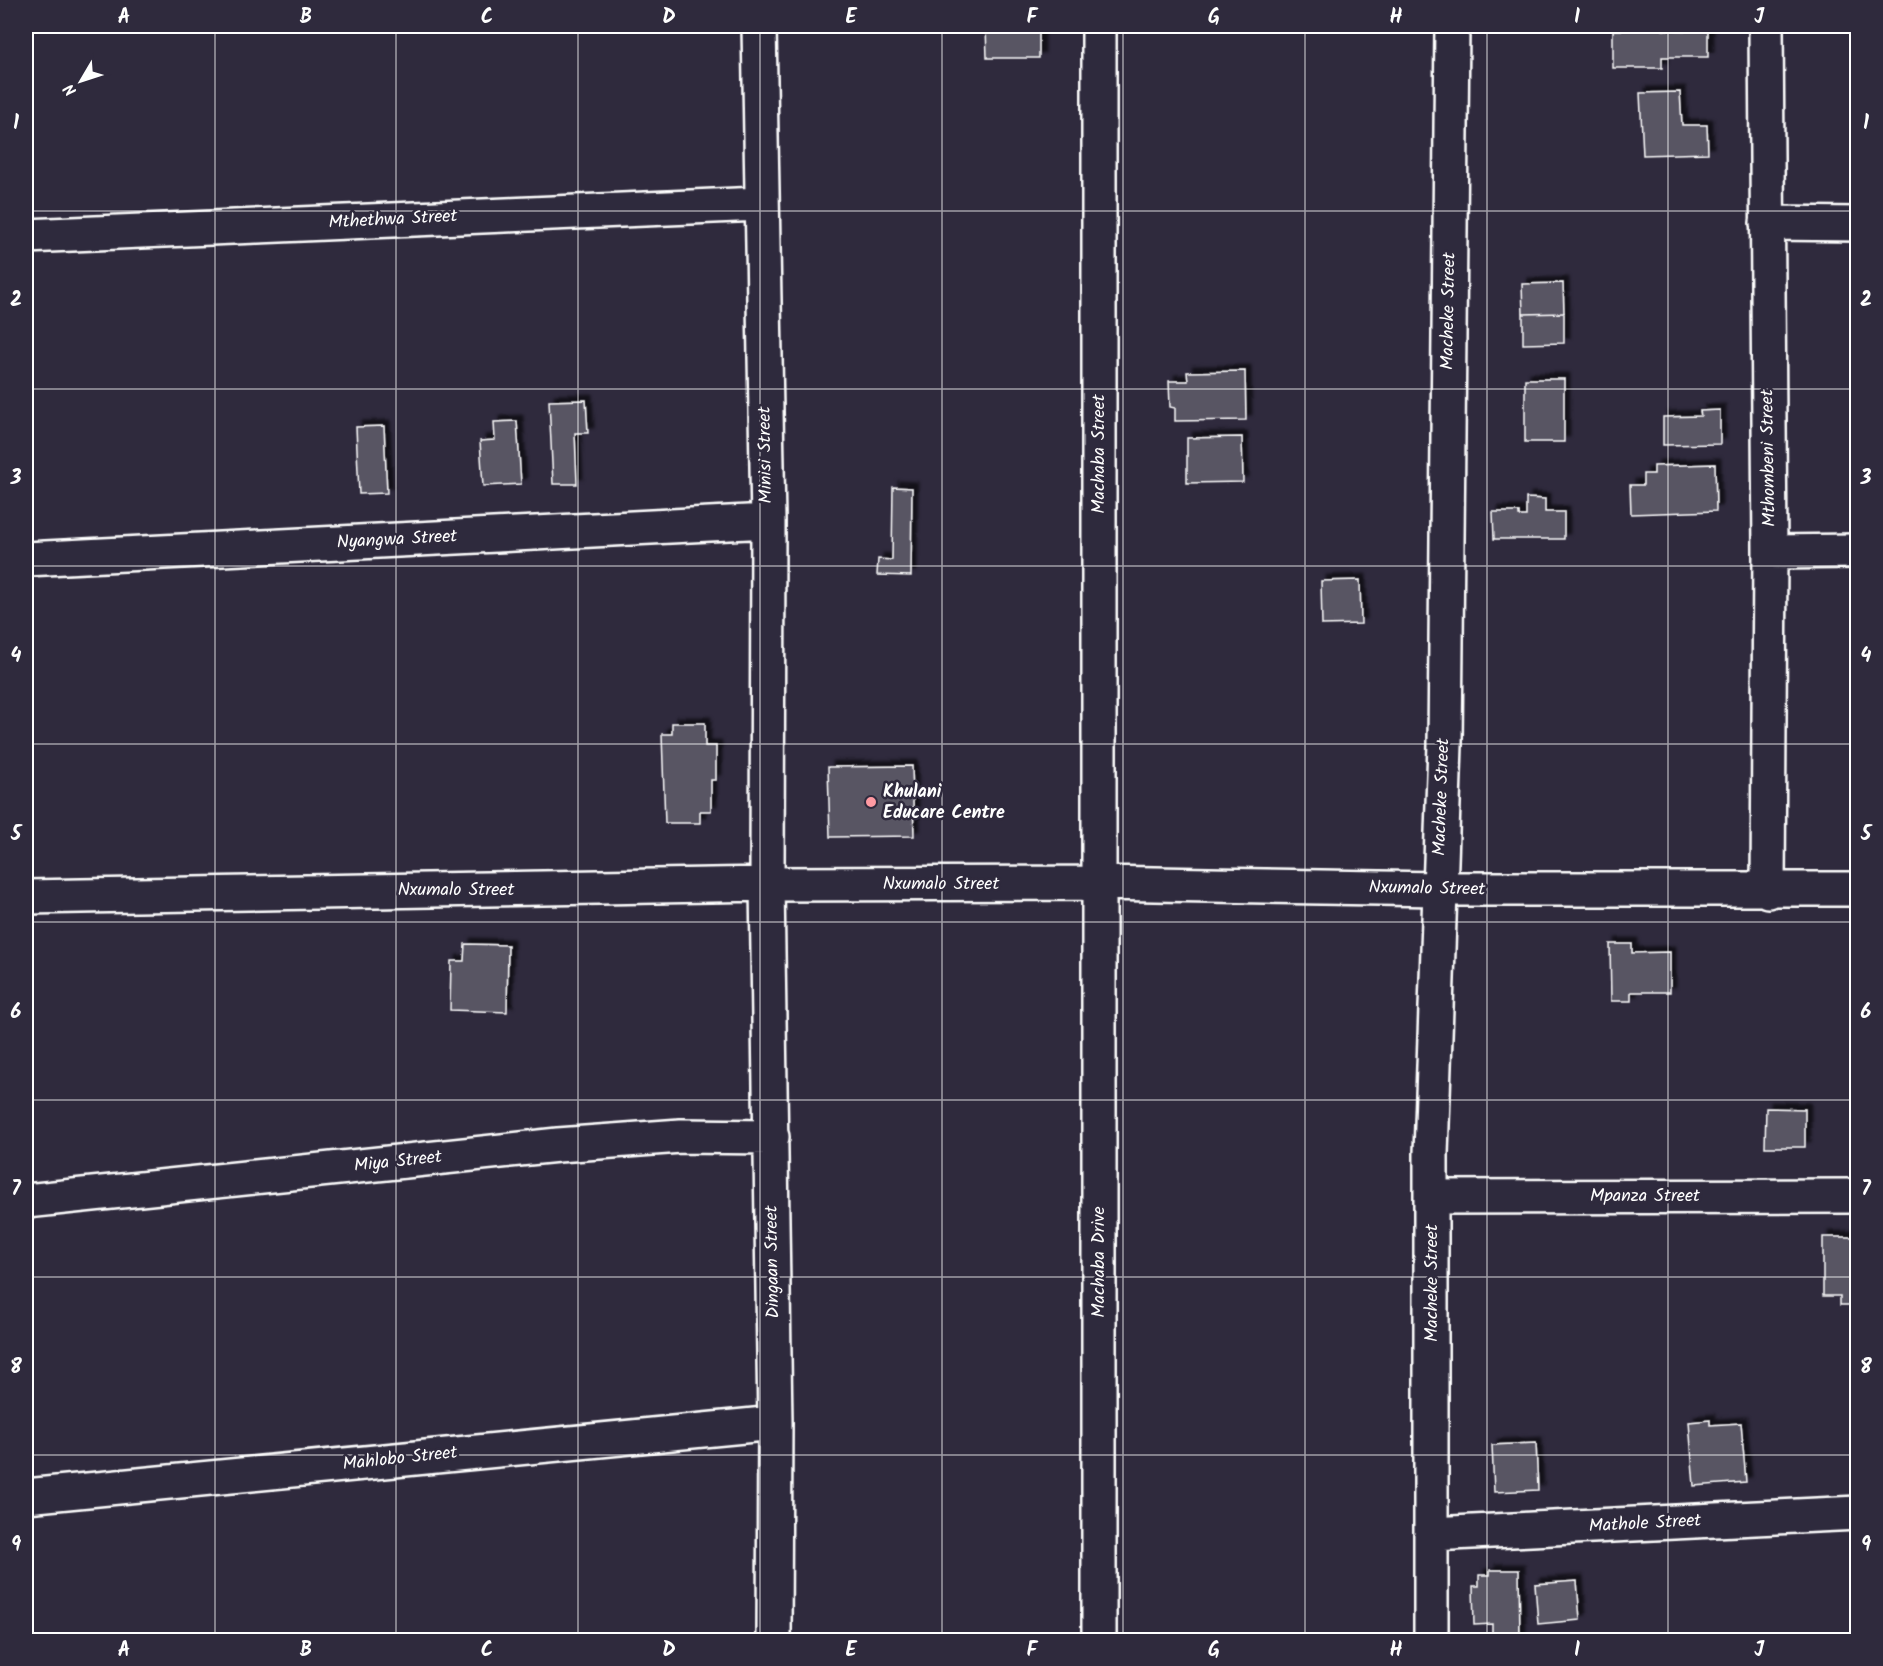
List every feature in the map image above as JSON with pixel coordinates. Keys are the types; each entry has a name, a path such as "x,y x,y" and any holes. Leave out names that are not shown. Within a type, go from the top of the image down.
{"street":[{"name":"Minisi Street","path":"759,26 760,204 768,521 767,884"},
{"name":"Machaba Street","path":"1099,26 1099,884"},
{"name":"Macheke Street","path":"1431,1641 1431,1154 1438,889 1445,745 1452,26"},
{"name":"Mthombeni Street","path":"1766,26 1770,552 1768,891"},
{"name":"Mthethwa Street","path":"26,236 760,204"},
{"path":"1767,223 1857,224"},
{"name":"Nyangwa Street","path":"26,559 768,521"},
{"path":"1770,552 1857,551"},
{"name":"Nxumalo Street","path":"26,897 767,884 1099,884 1438,889 1857,890"},
{"name":"Dingaan Street","path":"767,884 775,1423 774,1641"},
{"name":"Machaba Drive","path":"1099,884 1100,1641"},
{"name":"Miya Street","path":"26,1201 558,1145 681,1136 772,1137"},
{"name":"Mpanza Street","path":"1432,1197 1857,1196"},
{"name":"Mahlobo Street","path":"26,1496 775,1423"},
{"name":"Mathole Street","path":"1432,1534 1857,1513"}],"building":[{"path":"986,26 1039,26 1039,58 987,58"},
{"path":"1644,26 1663,26 1663,30 1708,31 1708,57 1662,57 1662,68 1613,68 1613,30 1644,30"},
{"path":"1680,92 1682,125 1707,125 1708,153 1643,155 1640,93"},
{"path":"1563,283 1564,313 1523,314 1522,284"},
{"path":"1564,313 1564,343 1523,344 1523,314"},
{"path":"1245,371 1246,420 1175,421 1175,408 1170,407 1169,381 1188,381 1187,372"},
{"path":"1525,379 1564,379 1564,442 1525,442"},
{"path":"586,400 588,433 575,433 577,484 553,484 549,401"},
{"path":"1720,410 1720,444 1663,445 1663,417 1701,416 1700,411"},
{"path":"517,421 521,484 483,486 480,441 495,440 494,422"},
{"path":"384,426 387,493 359,494 356,427"},
{"path":"1242,437 1243,482 1187,483 1187,438"},
{"path":"1715,464 1716,511 1631,514 1630,485 1643,485 1643,474 1654,474 1654,466"},
{"path":"893,487 912,488 911,576 877,575 878,559 892,560"},
{"path":"1526,498 1545,499 1545,512 1564,512 1564,539 1494,539 1493,512 1519,512 1519,516 1526,516"},
{"path":"1360,580 1361,624 1322,625 1321,581"},
{"path":"672,723 705,723 705,746 716,746 716,780 711,780 711,811 700,811 700,823 665,823 662,734 672,734"},
{"name":"Khulani Educare Centre","path":"912,766 914,836 830,837 828,767"},
{"path":"465,944 508,945 507,1012 450,1010 451,961 464,961"},
{"path":"1610,944 1632,944 1632,953 1670,952 1670,992 1631,992 1631,1001 1611,1001"},
{"path":"1766,1108 1805,1109 1805,1147 1765,1147"},
{"path":"1823,1237 1858,1237 1858,1305 1840,1305 1840,1296 1823,1296"},
{"path":"1710,1420 1710,1425 1741,1423 1746,1482 1694,1486 1689,1422"},
{"path":"1536,1443 1538,1490 1494,1492 1492,1445"},
{"path":"1490,1570 1519,1570 1520,1640 1492,1640 1492,1624 1474,1625 1473,1586 1479,1586 1479,1575 1490,1575"},
{"path":"1577,1581 1580,1620 1538,1624 1535,1584"}],"place":[{"name":"Khulani Educare Centre","path":"871,802"}]}
